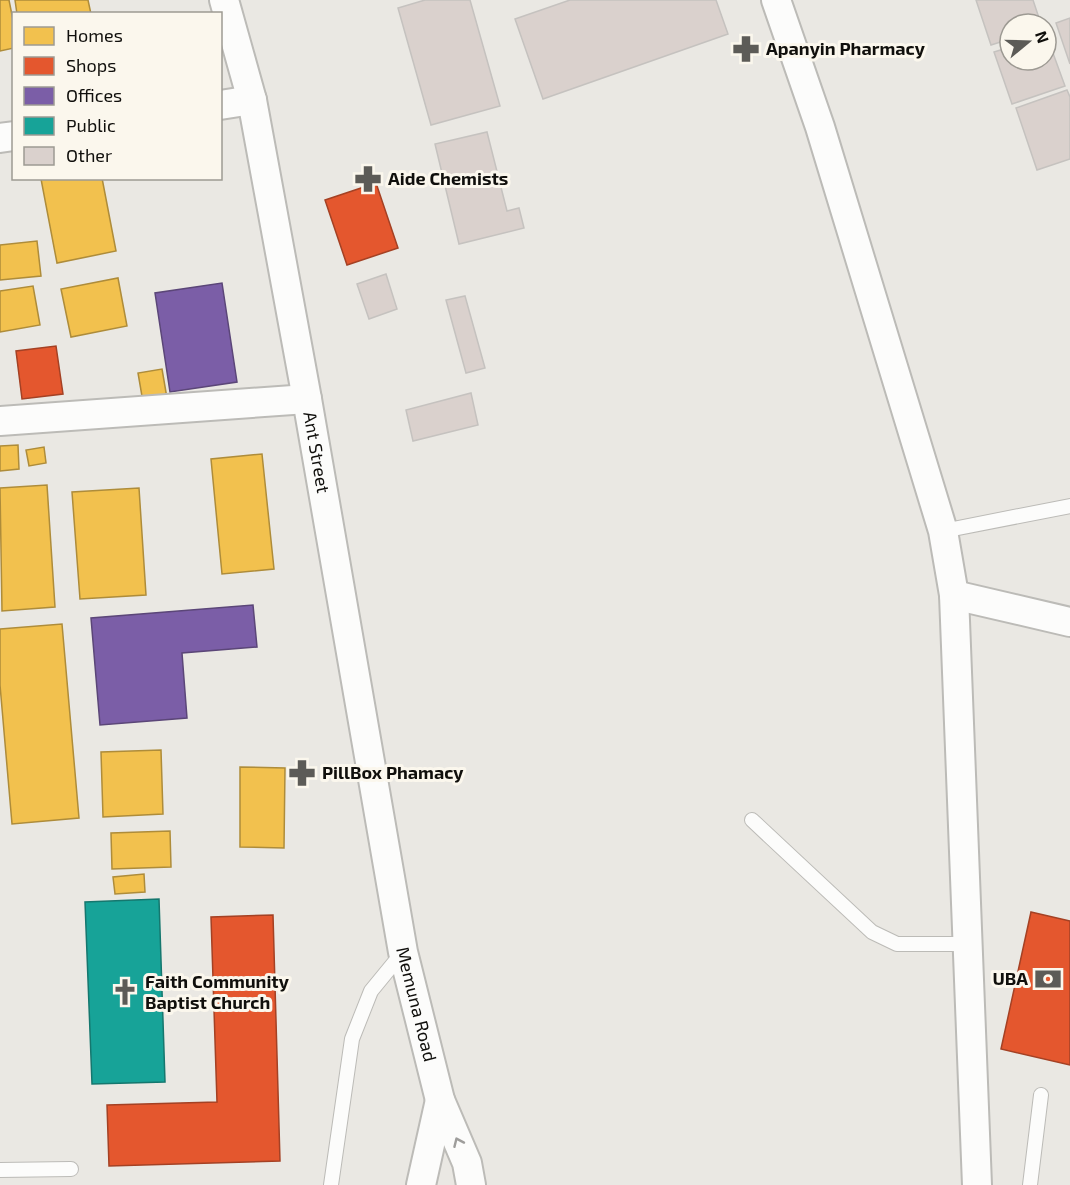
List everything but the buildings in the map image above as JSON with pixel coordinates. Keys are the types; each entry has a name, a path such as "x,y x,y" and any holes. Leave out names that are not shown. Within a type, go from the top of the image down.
{"street":[{"name":"Ant Street","path":"224,0 252,100 308,399 395,908"},
{"path":"776,0 820,127 942,531 954,595 977,1185"},
{"path":"222,105 252,100"},
{"path":"0,421 308,399"},
{"path":"954,595 1070,622"},
{"name":"Memuna Road","path":"395,908 440,1100 467,1163 471,1185"},
{"path":"421,1185 440,1100"}],"lane":[{"path":"942,531 1070,506"},
{"path":"752,820 872,932 897,944 968,944"},
{"path":"331,1185 352,1039 371,991 404,952"},
{"path":"1030,1185 1041,1095"},
{"path":"0,1170 71,1169"}],"place":[{"name":"Apanyin Pharmacy","path":"746,49"},
{"name":"Aide Chemists","path":"368,179"},
{"name":"PillBox Phamacy","path":"302,773"},
{"name":"UBA","path":"1048,979"},
{"name":"Faith Community Baptist Church","path":"125,992"}]}
